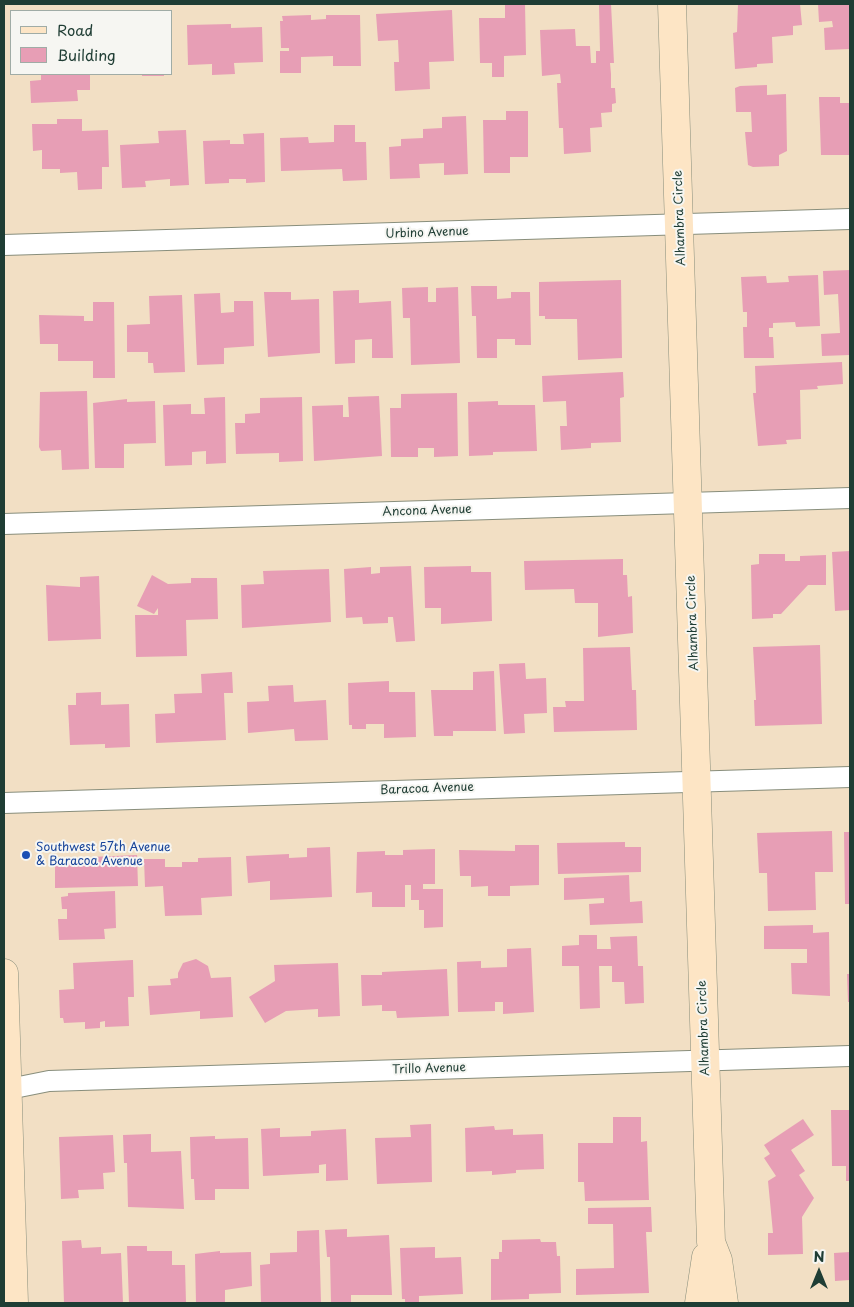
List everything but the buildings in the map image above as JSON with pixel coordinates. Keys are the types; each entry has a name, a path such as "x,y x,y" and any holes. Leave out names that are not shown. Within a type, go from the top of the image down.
{"street":[{"name":"Alhambra Circle","path":"672,4 681,225 711,1242 718,1260 724,1303"},
{"name":"Urbino Avenue","path":"4,245 850,219"},
{"name":"Ancona Avenue","path":"4,524 850,498"},
{"name":"Baracoa Avenue","path":"4,803 850,777"},
{"path":"4,973 6,1090 14,1303"},
{"name":"Trillo Avenue","path":"6,1090 49,1081 850,1056"},
{"name":"Alhambra Circle","path":"699,1303 702,1292 704,1261 711,1242"}],"place":[{"name":"Southwest 57th Avenue & Baracoa Avenue","path":"26,855"}]}
